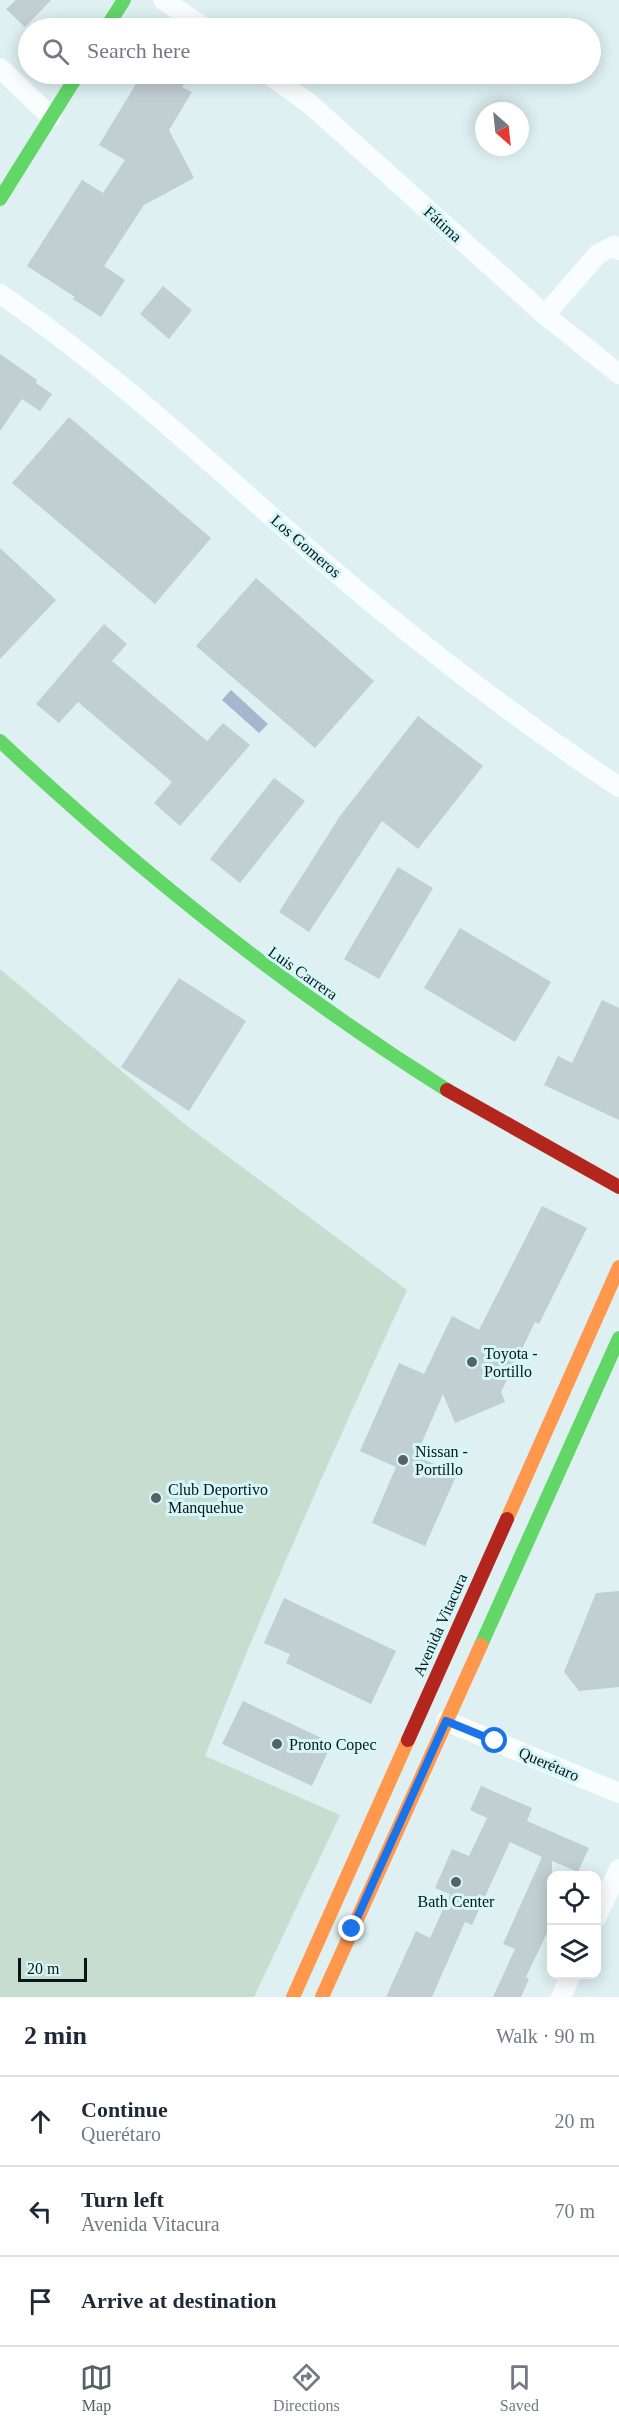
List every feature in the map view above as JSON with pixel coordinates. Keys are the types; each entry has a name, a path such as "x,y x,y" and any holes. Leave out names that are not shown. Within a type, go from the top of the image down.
{"main road":[{"path":"112,18 124,0"},
{"path":"0,199 72,84"},
{"name":"Luis Carrera","path":"0,741 99,832 170,893 306,996 430,1080 619,1187"},
{"name":"Avenida Vitacura","path":"293,1997 619,1267"},
{"path":"322,1997 619,1338"}],"street":[{"path":"164,0 190,18"},
{"path":"0,68 51,117"},
{"name":"Fátima","path":"282,84 310,104 545,315 619,375"},
{"path":"545,315 598,254 614,246 619,250"},
{"name":"Los Gomeros","path":"0,294 44,325 149,408 315,555 397,623 484,692 619,787"},
{"name":"Querétaro","path":"446,1721 619,1793"},
{"path":"601,1909 619,1869"},
{"path":"561,1997 569,1979"}],"green space":[{"name":"Club Deportivo Manquehue","path":"0,969 187,1126 407,1290 303,1522 205,1756 340,1815 254,1997 0,1997"}],"water":[{"path":"231,690 268,724 259,733 222,700"}],"building":[{"path":"16,0 51,0 34,18 18,18 18,20 6,9"},
{"path":"136,84 184,84 182,87 192,92 169,130 194,178 144,205 104,266 125,280 101,317 27,266 82,180 103,193 125,160 99,145"},
{"path":"163,286 192,310 169,339 140,314"},
{"path":"0,354 37,380 36,383 52,394 40,411 22,399 0,431"},
{"path":"69,417 211,538 155,604 12,483"},
{"path":"0,548 56,600 0,659"},
{"path":"256,578 374,681 315,748 196,646"},
{"path":"104,624 127,644 112,661 207,741 223,723 250,745 180,826 154,803 172,782 78,702 59,723 36,704"},
{"path":"418,716 483,766 418,849 382,821 309,932 279,912 340,816"},
{"path":"274,778 305,801 240,883 210,859"},
{"path":"398,867 433,888 379,979 344,959"},
{"path":"460,928 551,982 515,1042 424,988"},
{"path":"179,978 246,1021 189,1111 121,1067"},
{"path":"602,1000 619,1008 619,1120 544,1085 558,1056 572,1063"},
{"path":"542,1206 587,1228 539,1324 535,1322 501,1392 505,1402 455,1423 443,1394 416,1456 457,1474 425,1546 372,1523 396,1467 360,1451 399,1363 424,1374 452,1316 479,1330"},
{"path":"619,1591 619,1687 579,1691 564,1672 596,1593"},
{"path":"284,1598 396,1651 371,1704 286,1663 290,1654 264,1643"},
{"name":"Pronto Copec","path":"243,1701 332,1743 312,1786 222,1744"},
{"path":"481,1786 532,1808 527,1821 589,1848 578,1871 552,1861 552,1871 547,1871 547,1933 526,1977 529,1979 521,1997 493,1997 515,1949 503,1944 542,1857 510,1842 472,1925 465,1922 432,1997 386,1997 416,1931 430,1938 450,1894 435,1888 452,1849 469,1856 487,1818 470,1810"}],"traffic: fast":[{"path":"112,18 124,0"},
{"path":"0,199 72,84"},
{"path":"0,741 106,836 215,926 329,1011 447,1090"},
{"path":"481,1645 619,1338"}],"traffic: slow":[{"path":"507,1519 619,1267"},
{"path":"322,1997 481,1645"},
{"path":"293,1997 408,1740"}],"traffic: jam":[{"path":"447,1090 619,1187"},
{"path":"408,1740 507,1519"}],"place":[{"name":"Toyota - Portillo","path":"472,1362"},
{"name":"Nissan - Portillo","path":"403,1460"},
{"name":"Club Deportivo Manquehue","path":"156,1498"},
{"name":"Pronto Copec","path":"277,1744"},
{"name":"Bath Center","path":"456,1882"}],"route":[{"path":"352,1929 446,1721 495,1741"}]}
